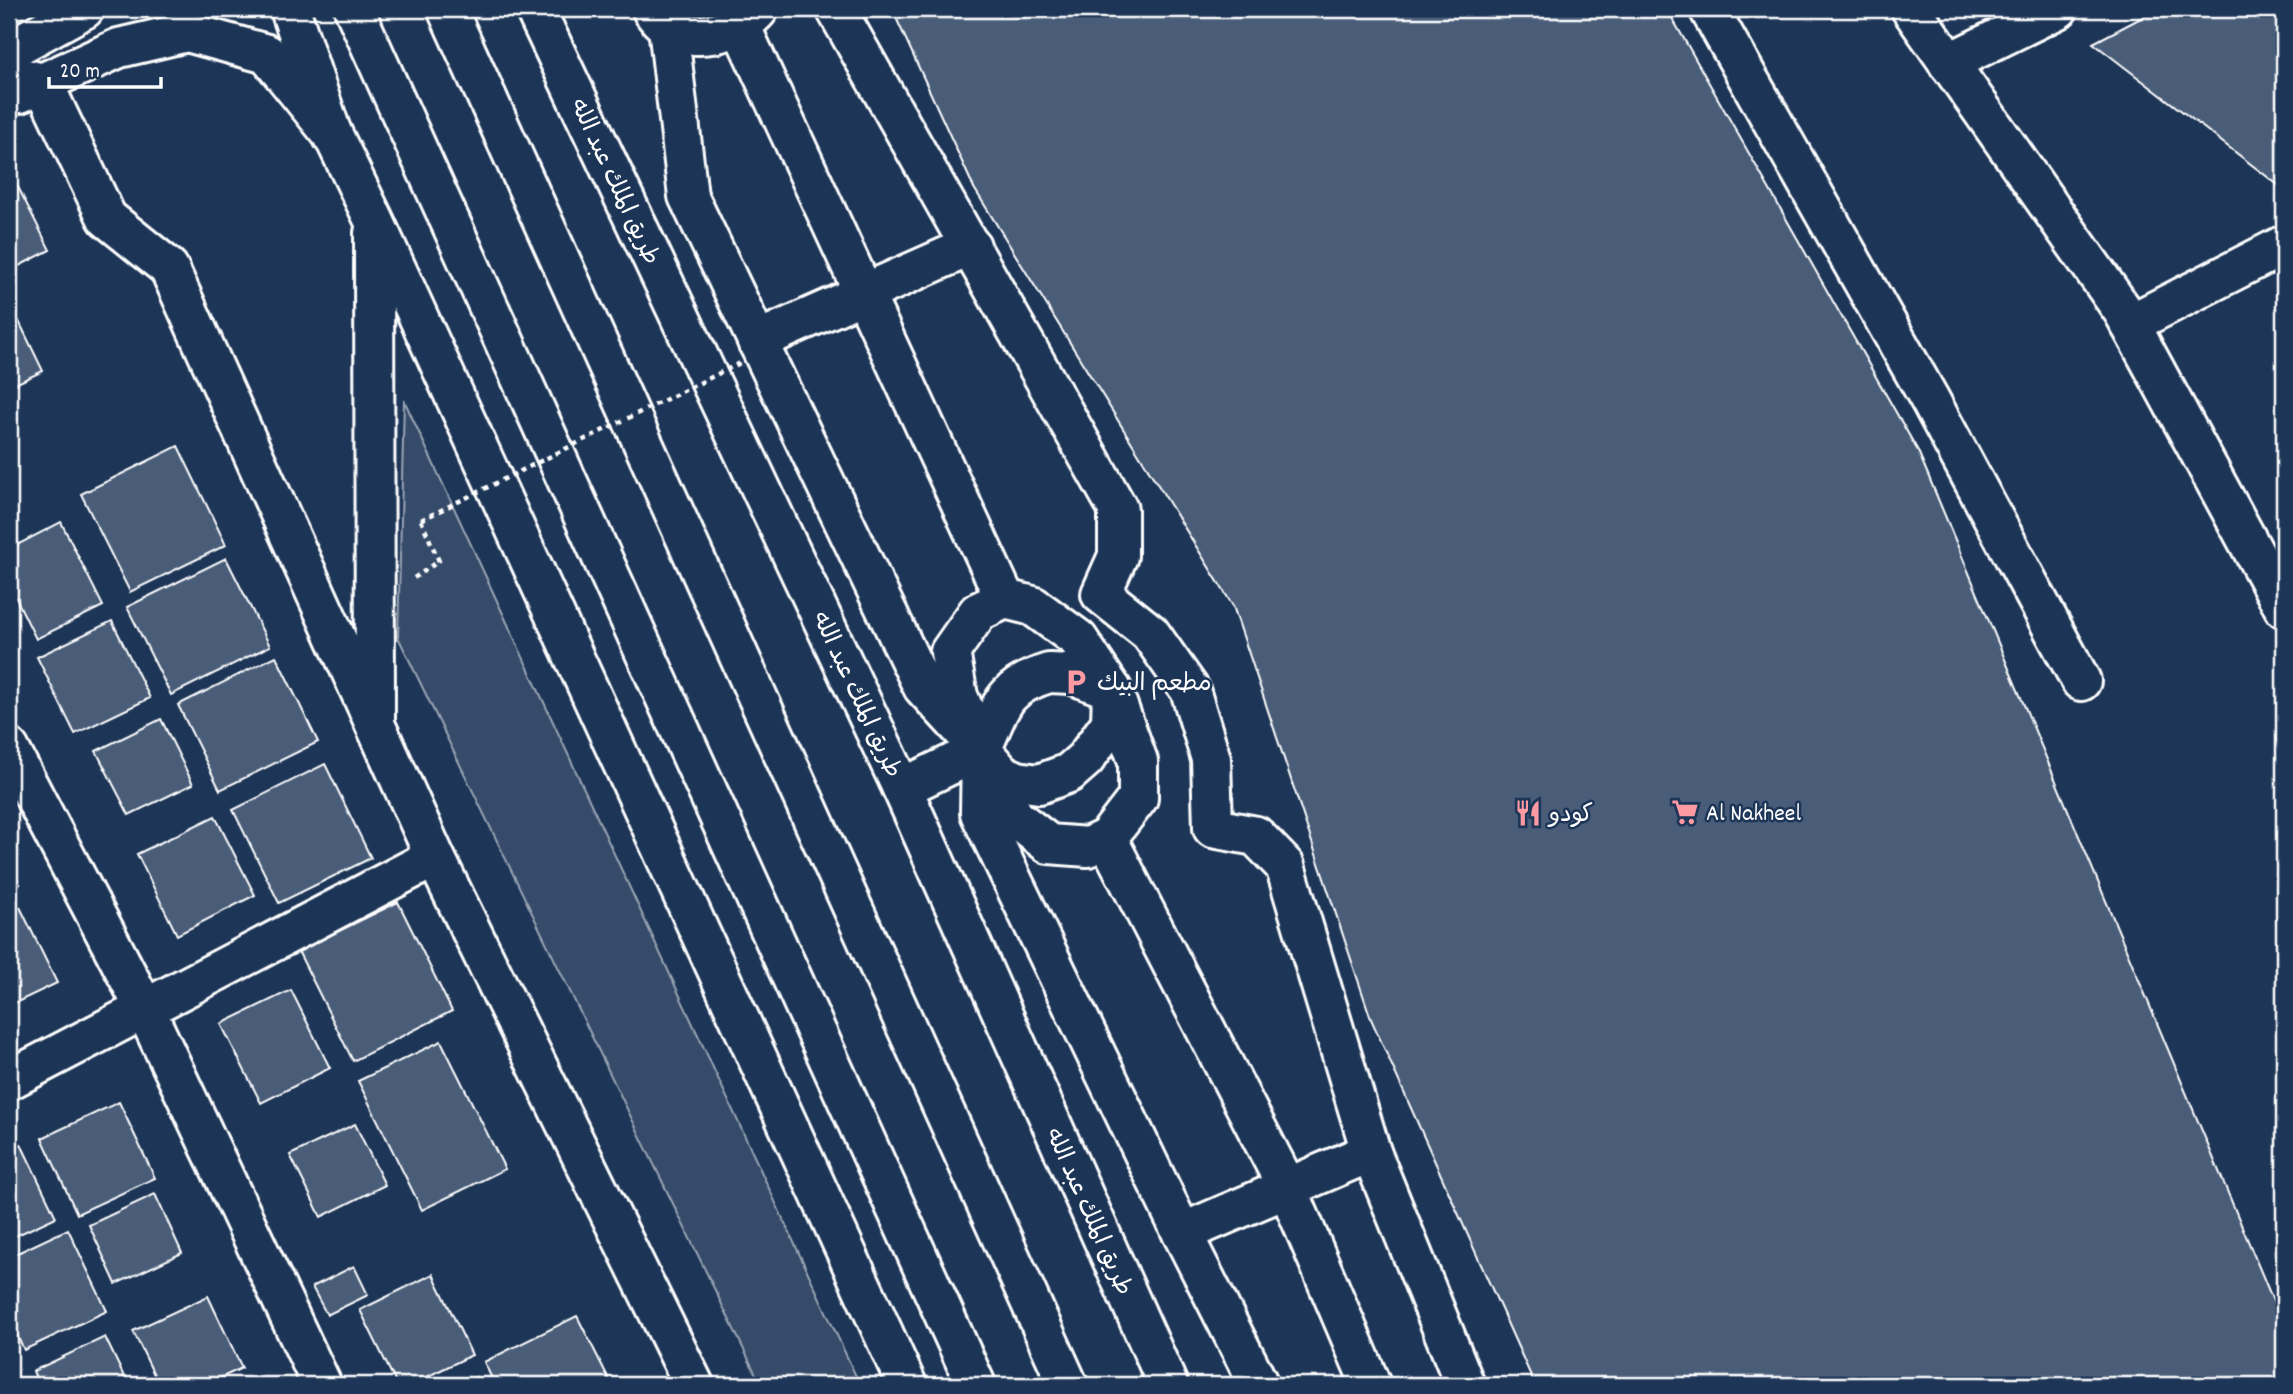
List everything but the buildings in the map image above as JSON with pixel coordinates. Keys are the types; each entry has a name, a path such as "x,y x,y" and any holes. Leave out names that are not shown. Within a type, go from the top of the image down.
{"main road":[{"path":"9,50 84,9"},
{"path":"274,9 374,220 907,1385"},
{"path":"290,9 334,137"},
{"path":"354,9 976,1385"},
{"path":"447,9 1068,1385"},
{"name":"طريق الملك عبد الله","path":"535,9 902,789 1168,1385"},
{"path":"835,9 1118,509 1118,556 1101,594 1150,633 1190,690 1212,759 1213,828 1256,836 1285,866 1371,1152 1465,1385"},
{"path":"1709,9 1930,400 2081,681"},
{"path":"1911,9 2130,324 2284,608"},
{"path":"1948,63 2058,9"},
{"path":"658,15 685,34 731,30 750,17 864,293 1005,599"},
{"path":"658,15 688,196 748,352 923,687 1002,774 1017,781 1040,783 1069,773 1085,759 1111,723 1112,690"},
{"path":"9,99 26,79 119,48 187,32 267,54 334,137"},
{"path":"26,79 107,218 169,268 435,857 694,1385"},
{"path":"374,220 375,724"},
{"path":"2130,324 2284,245"},
{"path":"748,352 864,293 971,246"},
{"path":"1005,599 1033,606 1078,639 1112,690 1138,761 1138,799 1107,838 1088,847 1049,845 1014,817 958,696 950,652 978,612 1005,599"},
{"path":"1112,690 1071,674 1049,673 1028,680 1010,693 996,711 981,750 980,813 1182,1233 1259,1385"},
{"path":"9,748 145,1009 322,1385"},
{"path":"902,789 981,750"},
{"path":"1107,838 1287,1187 1371,1385"},
{"path":"9,1080 435,857"},
{"path":"1182,1233 1371,1152"}],"path":[{"path":"439,561 421,520 748,352"}],"shaded area":[{"path":"404,400 860,1385 761,1385 398,637"}],"place":[{"name":"مطعم البيك","path":"1076,682"},
{"name":"Al Nakheel","path":"1685,812"},
{"name":"كودو","path":"1528,813"}]}
